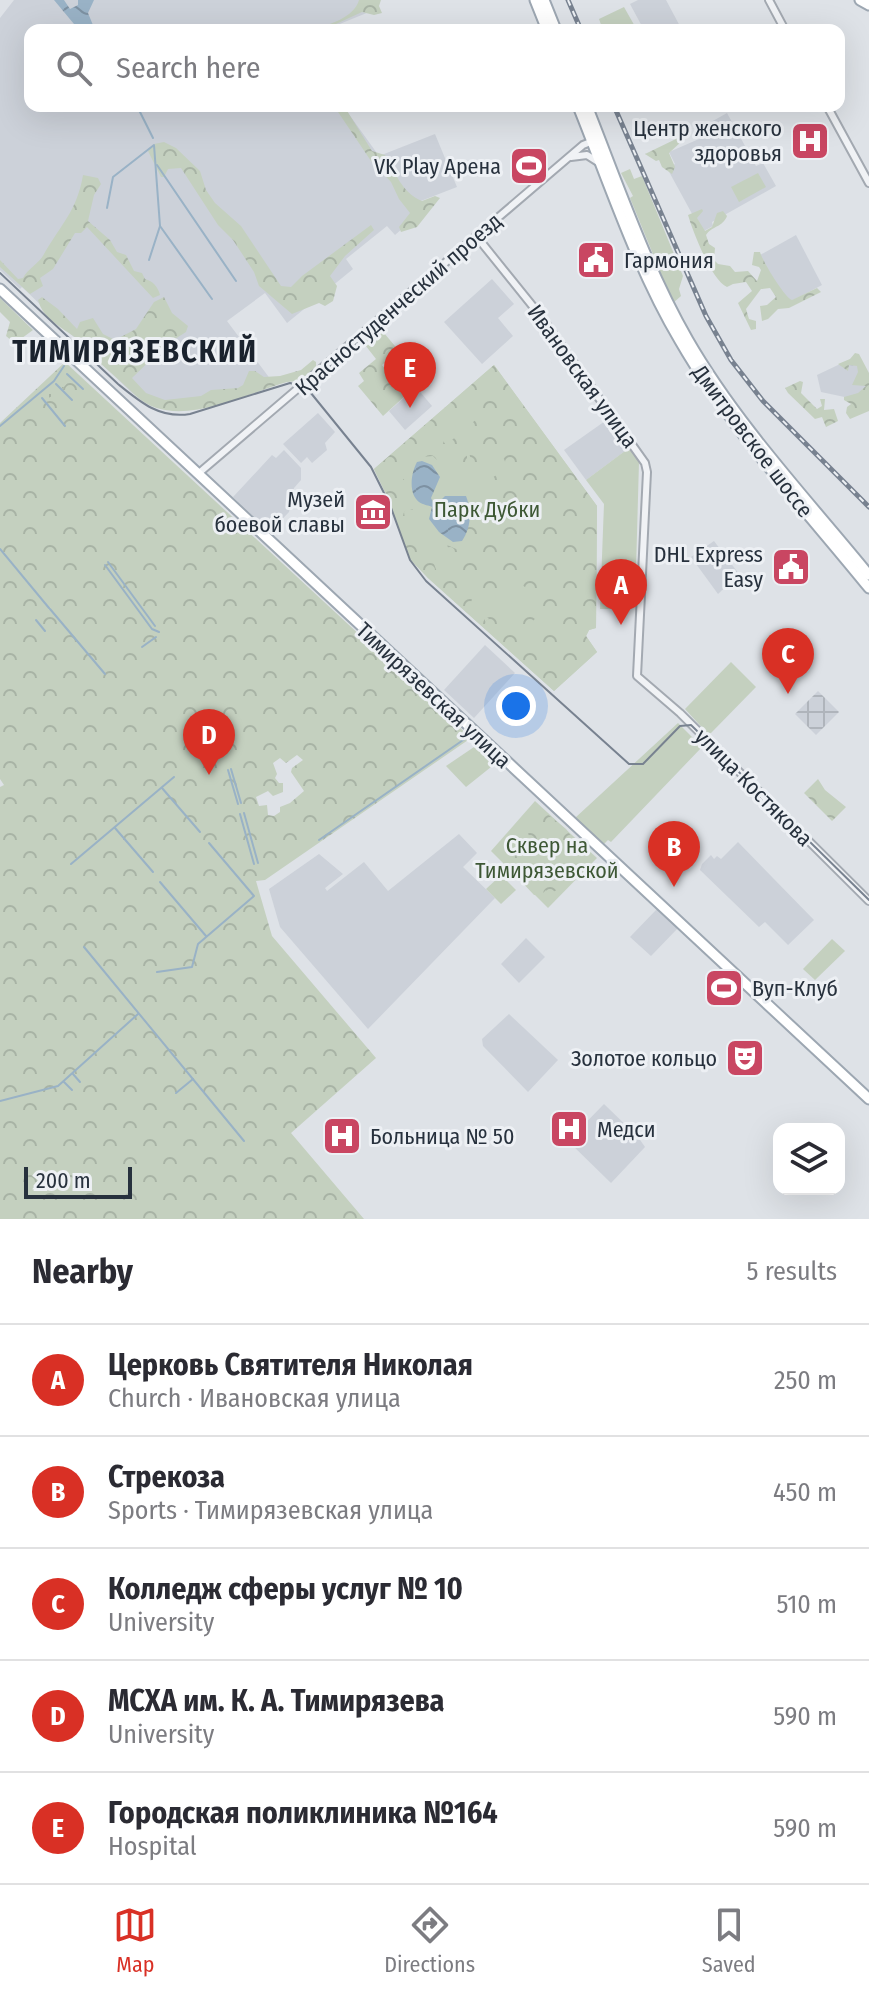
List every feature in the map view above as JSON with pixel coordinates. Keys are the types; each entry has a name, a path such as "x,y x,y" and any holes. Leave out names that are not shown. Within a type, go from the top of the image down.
{"main road":[{"path":"535,0 545,24"},
{"path":"544,0 554,24"},
{"path":"860,0 869,2"},
{"name":"Дмитровское шоссе","path":"581,112 660,286 702,364 734,410 869,575"},
{"name":"Дмитровское шоссе","path":"589,112 602,165 656,295 694,365 729,417 869,588"},
{"name":"Тимирязевская улица","path":"0,289 869,1099"}],"street":[{"path":"769,0 782,24"},
{"path":"830,112 869,183"},
{"name":"Красностуденческий проезд","path":"199,473 583,145 596,140"},
{"path":"568,158 587,155 602,165"},
{"name":"Ивановская улица","path":"477,237 539,314 645,463 637,676"},
{"name":"улица Костякова","path":"637,676 680,713 869,901"}],"shaded area":[{"path":"14,0 369,0 374,10 340,24 24,24 24,112 347,112 379,156 435,134 457,187 413,204 419,214 395,235 387,226 346,259 353,269 287,323 265,293 227,321 274,384 170,410 154,406 132,393 22,287 20,289 0,270 0,18"},
{"path":"638,0 666,0 679,24 641,24 630,4"},
{"path":"727,113 756,166 763,163 776,186 712,222 713,226 702,232 667,168 675,164 669,152 699,139 695,131"},
{"path":"796,235 822,285 786,304 760,255"},
{"path":"492,279 514,304 498,318 513,336 482,364 444,322"},
{"path":"857,356 869,391 854,399 821,392 817,375"},
{"path":"416,387 432,406 405,430 389,411"},
{"path":"318,413 335,432 325,443 327,450 312,463 307,457 301,463 283,444"},
{"path":"608,419 629,448 586,480 564,450"},
{"path":"284,450 301,468 301,480 294,488 289,512 270,532 233,497 272,455 276,458"},
{"path":"714,541 739,574 718,594 691,557"},
{"path":"485,645 515,673 474,718 444,690"},
{"path":"818,691 839,712 816,735 795,714"},
{"path":"459,834 477,853 463,867 495,898 368,1029 280,927 269,889 319,854 343,874 325,888 327,891 364,862 388,891"},
{"path":"738,842 814,920 788,945 765,922 759,927 700,870 711,855 714,859 717,856 721,859"},
{"path":"657,909 678,928 651,956 630,937"},
{"path":"526,938 545,957 519,983 501,964"},
{"path":"509,1014 558,1060 528,1092 483,1046 482,1039"},
{"path":"604,1104 645,1147 611,1183 568,1141"}],"green space":[{"path":"359,0 381,0 379,6 382,13 362,12 329,24 352,12"},
{"path":"624,7 634,24 601,24 599,19"},
{"path":"338,112 348,112 372,151 385,155 409,193 422,201 435,196 440,198 417,227 401,232 399,227 410,213 391,182 371,161"},
{"path":"678,138 682,141 669,153 675,167 672,174 662,167 659,160 645,154"},
{"path":"164,142 176,148 200,171 206,190 215,203 241,226 281,286 291,287 371,225 374,230 345,256 330,276 337,286 333,301 292,314 259,286 254,272 233,240 218,225 181,168 168,169 161,177 148,151 154,144"},
{"path":"630,169 634,179 642,176 683,276 679,289 681,296 673,303 630,198 633,196 621,173"},
{"path":"758,173 766,187 739,202 731,187"},
{"path":"83,175 98,178 101,184 94,195 88,221 110,240 117,252 126,255 134,271 142,273 145,279 153,283 160,295 153,298 87,227 81,233 75,233 53,269 40,278 43,286 30,294 0,267 0,260 18,279 23,278 39,261 73,208"},
{"path":"702,209 697,218 705,231 712,227 717,213 723,211 727,216 706,235 709,244 715,248 714,260 718,264 730,266 735,272 748,271 757,281 761,270 752,265 754,252 760,252 779,286 792,300 817,288 821,292 789,308 778,309 762,321 760,306 767,305 776,297 770,288 761,289 746,309 749,319 756,321 756,329 751,330 738,303 752,291 746,282 727,287 721,283 699,244 688,215"},
{"path":"42,297 77,329 80,322 93,318 103,334 115,340 136,329 154,302 164,297 172,313 188,326 186,332 167,344 132,378 146,393 165,400 201,396 211,390 238,388 243,385 249,371 264,377 280,376 301,370 313,360 316,369 300,381 287,382 231,401 190,411 170,411 152,406 136,396 97,361 83,343 50,319 38,300"},
{"path":"0,298 33,330 18,341 6,336 10,322 0,312"},
{"path":"379,327 410,364 409,372 403,376 389,359 382,365 406,395 383,416 358,386 364,381 359,373 376,359 362,341"},
{"path":"855,353 859,354 869,373 869,411 850,419 846,413 851,404 844,397 858,393 866,386 852,385 858,372 857,366 849,365 848,371 838,364"},
{"path":"65,362 471,738 265,880 256,881 272,936 376,1058 291,1133 364,1219 0,1219 0,787 4,785 0,779 0,423","holes":["297,755 303,760 291,772 304,791 280,807 280,812 274,816 268,815 267,805 259,806 256,797 268,791 273,796 283,792 283,783 275,778 277,774 273,763 280,758 286,763"]},
{"name":"Парк Дубки","path":"494,365 597,506 596,628 589,630 586,636 597,652 554,691 410,559 374,469"},
{"name":"Парк Дубки","path":"494,365 597,506 596,628 589,630 586,636 597,652 554,691 410,559 374,469","holes":["465,401 479,414 446,445 434,429","467,448 474,467 488,458 490,453 495,460 504,459 507,467 488,481 487,493 496,507 496,515 481,522 471,519 462,541 463,552 447,545 455,565 437,572 427,545 414,534 405,519 404,512 407,508 413,510 413,505 407,504 404,495 410,494 408,489 399,490 400,480 406,482 391,465 394,462 405,470 408,458 433,456 437,460 451,461 448,451 463,466 467,464","506,577 510,585 514,580 529,590 541,605 533,610 525,604 521,606 521,625 516,618 513,624 494,606 485,615 489,619 485,622 485,618 470,607 472,599 476,596 492,600 497,593 502,593 501,586","547,605 557,616 545,634 539,630 536,632 540,638 535,642 529,631 535,628 533,621"]},
{"path":"64,370 72,374 60,391 30,406 25,404"},
{"path":"803,382 801,393 817,409 822,406 820,399 825,399 824,410 834,409 838,421 826,427 822,417 815,419 788,393 785,388"},
{"name":"Парк Дубки","path":"629,448 639,462 635,605 600,609 604,504 586,480"},
{"path":"731,662 756,687 711,733 707,733 685,709"},
{"path":"678,723 702,747 611,842 608,840 603,845 575,818"},
{"path":"477,745 496,763 466,787 446,766"},
{"path":"818,779 825,790 846,807 832,821 804,793"},
{"name":"Сквер на Тимирязевской","path":"535,801 597,858 548,908 491,851"},
{"path":"536,805 566,829 578,849 571,849 569,853 558,848 545,831 539,834 541,846 533,848 527,830 537,822 533,810"},
{"path":"519,827 524,854 509,868 515,856 508,852 500,854 500,849 506,838"},
{"path":"543,860 579,865 583,869 558,889 548,894 546,890 541,895 534,895 519,879 531,879 533,870 540,869"},
{"path":"501,875 516,890 501,904 486,889"},
{"path":"832,939 845,951 815,980 803,969"}],"water":[{"path":"54,0 64,0 70,9 78,5 78,0 94,0 88,13 93,24 74,24"},
{"path":"417,462 432,465 440,477 431,498 433,502 438,503 445,496 466,496 470,519 462,541 453,542 439,532 429,519 432,507 416,498 412,477"}],"waterway":[{"path":"140,112 153,138"},
{"path":"107,208 113,177 154,145 160,226 149,260"},
{"path":"157,165 236,281"},
{"path":"160,226 212,299"},
{"path":"0,426 54,381 64,366"},
{"path":"67,374 83,389"},
{"path":"56,384 72,400"},
{"path":"42,398 65,426"},
{"path":"0,549 49,608"},
{"path":"108,562 155,626"},
{"path":"105,565 152,629 159,632"},
{"path":"50,609 105,674"},
{"path":"36,620 45,631"},
{"path":"142,647 156,637"},
{"path":"319,840 466,738"},
{"path":"231,769 241,803"},
{"path":"228,770 238,804"},
{"path":"71,864 174,777"},
{"path":"162,788 200,832"},
{"path":"244,813 258,863"},
{"path":"240,814 254,864"},
{"path":"115,828 153,872"},
{"path":"157,972 192,967 198,944 254,896 209,843"},
{"path":"160,882 206,936"},
{"path":"84,947 244,1141"},
{"path":"0,1101 58,1086 138,1014"},
{"path":"73,1074 80,1082"},
{"path":"176,1093 193,1079"},
{"path":"64,1082 72,1090"}],"tram line":[{"path":"0,273 118,384 143,403 160,411 190,414 290,383 306,387 371,467 390,505 410,560 426,581 629,764 643,764 680,726 691,725 869,900"}],"railway":[{"path":"568,0 578,24"},
{"path":"617,112 706,316 731,360 763,401 869,507"}],"place":[{"name":"Центр женского здоровья","path":"810,141"},
{"name":"VK Play Арена","path":"529,166"},
{"name":"Гармония","path":"596,260"},
{"name":"Городская поликлиника №164","path":"410,408"},
{"name":"Музей боевой славы","path":"373,512"},
{"name":"DHL Express Easy","path":"791,567"},
{"name":"Церковь Святителя Николая","path":"621,625"},
{"name":"Колледж сферы услуг № 10","path":"788,694"},
{"name":"МСХА им. К. А. Тимирязева","path":"209,775"},
{"name":"Стрекоза","path":"674,887"},
{"name":"Вуп-Клуб","path":"724,988"},
{"name":"Золотое кольцо","path":"745,1058"},
{"name":"Медси","path":"569,1129"},
{"name":"Больница № 50","path":"342,1136"}],"district":[{"name":"ТИМИРЯЗЕВСКИЙ","path":"135,352"}]}
